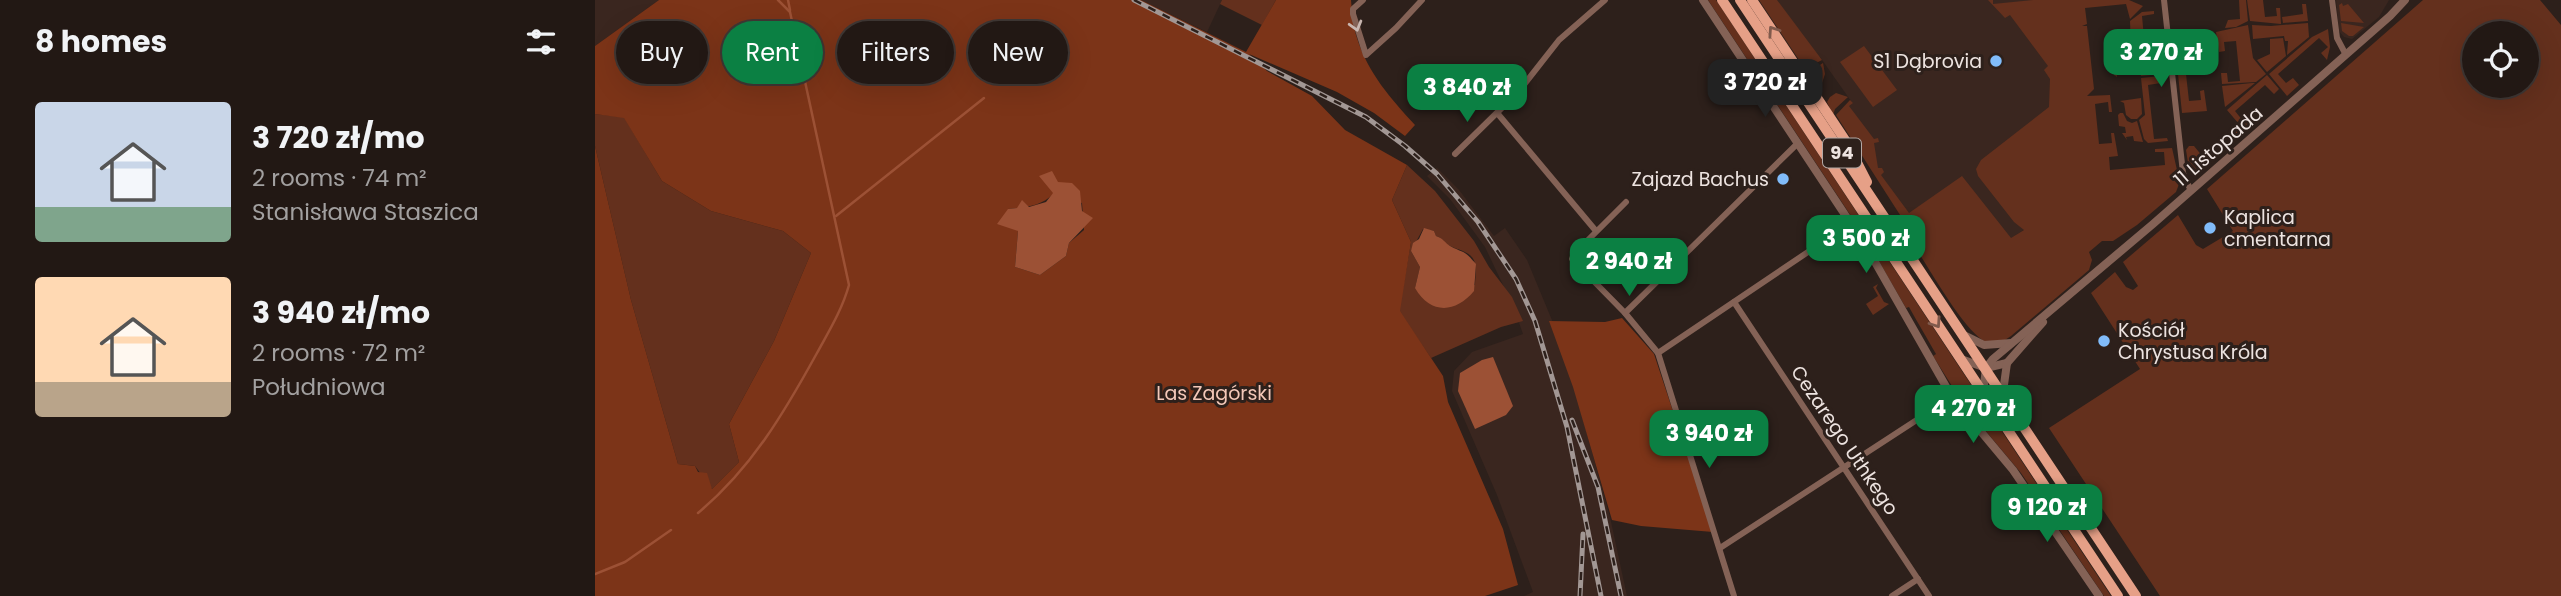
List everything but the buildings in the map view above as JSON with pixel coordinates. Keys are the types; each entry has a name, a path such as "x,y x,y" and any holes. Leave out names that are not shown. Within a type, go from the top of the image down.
{"main road":[{"name":"94","path":"1722,0 2118,596"},
{"name":"94","path":"1740,0 2003,392 2136,596"},
{"path":"1752,0 1847,143 1878,208"}],"street":[{"path":"1363,0 1353,11 1366,55 1422,0"},
{"path":"1455,154 1498,114 1556,43 1605,0"},
{"path":"1703,0 1851,223 1952,397 2017,476 2099,596"},
{"path":"2164,0 2183,173 2191,191"},
{"path":"2332,0 2336,38 2346,55"},
{"name":"11 Listopada","path":"1986,368 2011,343 2049,314 2346,55 2405,0"},
{"path":"1498,114 1596,231"},
{"path":"1625,313 1798,143"},
{"path":"1626,202 1572,258 1625,313 1658,353 1734,596"},
{"path":"1658,353 1851,223"},
{"name":"Cezarego Uthkego","path":"1734,302 1929,596"},
{"name":"11 Listopada","path":"2007,363 2049,314"},
{"path":"1963,335 1984,345 2011,343"},
{"path":"1960,359 1979,368 2007,363 2003,392"},
{"path":"1983,393 1986,368"},
{"path":"1720,548 1952,397"},
{"path":"1892,596 1918,579"}],"shaded area":[{"path":"595,0 659,0 630,21 616,21 616,31 595,46"},
{"path":"1141,0 1222,0 1207,32"},
{"path":"1222,0 1276,0 1262,25 1220,4"},
{"path":"1708,0 1716,0 2111,596 2104,596 2021,473 1964,405 1933,356 1936,354 1909,307 1906,308 1865,237"},
{"path":"1759,0 1777,0 1822,60 1805,69"},
{"name":"S1 Dąbrovia","path":"1761,0 2047,0 2058,102 2025,229 2005,243 1908,219 1847,125 1846,106 1851,101 1820,57 1796,51"},
{"path":"1988,0 1993,0 1993,4 2033,0 2129,0 2143,6 2130,19 2126,4 2085,8 2087,24 2082,26 2087,26 2094,89 2087,96 2110,95 2112,112 2109,112 2108,102 2095,104 2099,144 2112,143 2111,133 2114,133 2118,156 2109,157 2110,170 2165,165 2164,152 2155,152 2155,149 2172,148 2179,170 2179,184 2176,192 2137,225 2113,241 2102,241 2089,252 2092,260 2089,270 2011,336 2005,340 1986,342 1967,325 1946,296 1910,239 1909,229 1836,115 1850,100 1853,103 1849,106 1874,139 1878,138 1879,142 1874,143 1878,168 1882,168 1884,172 1881,175 1909,213 1962,176 2011,238 2024,230 2014,222 1978,176 1976,169 1981,160 2049,107 2050,79 2044,70 2048,66 2010,15 2005,18"},
{"path":"2239,0 2246,0 2248,21 2236,27 2225,28 2228,20 2240,19"},
{"path":"2247,0 2263,0 2265,17 2277,16 2276,8 2280,8 2281,24 2250,21"},
{"path":"2336,0 2389,0 2379,17 2352,39 2344,37 2339,31"},
{"path":"2423,0 2540,0 2561,25 2561,596 2160,596 2049,428 2140,369 2091,293 2115,272 2126,287 2133,290 2138,286 2123,262 2178,215 2196,245 2203,249 2233,231 2207,189"},
{"path":"2342,3 2343,6 2348,4 2364,23 2341,21 2339,5"},
{"path":"2302,4 2306,4 2308,21 2283,23 2282,17 2303,14"},
{"path":"2154,11 2154,14 2142,16 2147,70 2160,69 2160,74 2141,76 2136,49 2131,47 2130,21 2142,12"},
{"path":"2308,23 2309,37 2287,55 2288,41 2285,41 2284,36 2253,39 2252,25"},
{"path":"2341,23 2364,27 2349,36 2342,31"},
{"path":"2248,25 2253,58 2266,74 2256,82 2222,84 2221,73 2227,73 2228,82 2240,81 2236,41 2224,42 2225,51 2219,52 2216,32"},
{"path":"2328,29 2330,47 2327,60 2321,53 2328,47 2319,38 2278,74 2286,83 2293,78 2299,85 2287,96 2269,74 2312,37"},
{"path":"2283,38 2286,56 2267,72 2257,60 2270,54 2270,39"},
{"path":"2197,39 2200,53 2196,53 2195,45 2183,47 2189,101 2201,100 2200,91 2204,90 2207,111 2182,113 2175,45 2179,41"},
{"path":"1864,46 1897,90 1873,107 1840,62"},
{"path":"2127,48 2135,53 2138,68 2117,71 2117,77 2114,75 2113,63 2120,61 2120,52"},
{"path":"1823,63 1825,74 1819,92 1806,74"},
{"path":"2267,75 2279,89 2274,94 2265,85 2235,111 2243,121 2239,124 2227,110"},
{"path":"2161,76 2161,83 2148,85 2154,139 2167,138 2168,141 2148,143 2144,139 2139,120 2145,115 2141,78"},
{"path":"2255,83 2225,107 2222,86"},
{"path":"1836,93 1848,97 1835,109 1833,115 1827,102"},
{"path":"2141,98 2142,114 2137,119 2131,119 2126,115 2124,103 2120,101"},
{"path":"2120,113 2123,113 2127,121 2137,121 2143,142 2134,141 2133,136 2126,137 2127,140 2122,133 2126,133 2125,127 2119,126"},
{"path":"595,114 624,117 662,181 711,211 783,231 811,253 774,341 729,424 739,462 712,489 695,466 678,464 631,300 595,146"},
{"path":"2251,116 2257,122 2233,143 2228,136"},
{"path":"2189,146 2194,146 2203,157 2212,150 2218,157 2201,172 2193,173 2189,169 2186,150"},
{"path":"1407,165 1435,191 1474,241 1489,267 1512,297 1523,321 1501,327 1431,358 1399,311 1411,242 1392,200","holes":["1423,229 1434,231 1446,244 1468,253 1473,259 1476,268 1475,285 1415,288 1420,267 1411,251"]},
{"path":"1437,168 1459,190 1494,236 1505,228 1527,260 1554,325 1573,383 1610,517 1627,596 1524,596 1533,592 1497,495 1452,391 1454,371 1472,352 1523,334 1485,247 1450,199 1427,176"},
{"path":"1052,171 1058,182 1072,183 1080,191 1082,211 1093,218 1069,243 1066,256 1040,275 1015,267 1018,231 997,224 1008,209 1017,208 1022,200 1029,207 1046,202 1053,193 1039,176"},
{"path":"1424,228 1434,231 1436,236 1466,254 1476,264 1474,291 1459,304 1443,308 1435,306 1421,297 1415,288 1420,267 1411,251 1413,243 1419,239"},
{"path":"1878,284 1876,288 1884,302 1889,304 1873,315 1866,304 1878,296 1873,287"},
{"path":"1493,357 1513,406 1506,415 1475,429 1458,391 1460,373"}],"green space":[{"name":"Las Zagórski","path":"659,0 1141,0 1246,52 1276,0 1351,0 1356,33 1367,63 1389,95 1415,125 1405,136 1374,113 1337,92 1249,54 1267,71 1312,96 1345,130 1407,165 1392,200 1411,242 1400,311 1443,376 1448,402 1503,529 1518,585 1485,596 595,596 595,146 631,300 678,464 695,466 698,472 707,473 712,489 739,462 729,424 774,341 811,253 783,231 711,211 662,181 624,118 595,114 595,46 616,31 616,84 708,84 708,21 630,21","holes":["1054,193 1082,203 1084,230 1069,243 1066,256 1040,275 1015,267 1018,231 1008,209 1038,204"]},
{"path":"1622,318 1654,354 1713,532 1641,526 1612,520 1573,387 1549,321 1605,322"}],"waterway":[{"path":"698,513 734,478 779,418 831,328 849,285 790,12 778,0"},
{"path":"788,0 790,10"},
{"path":"836,216 984,98"},
{"path":"595,574 625,562 671,530"}],"railway":[{"path":"1134,0 1366,117 1437,174 1478,222 1516,279 1535,321 1567,427 1601,596"},
{"path":"1572,420 1598,487 1621,596"},
{"path":"1580,596 1583,534"}],"place":[{"name":"S1 Dąbrovia","path":"1996,61"},
{"name":"Zajazd Bachus","path":"1783,179"},
{"name":"Kaplica cmentarna","path":"2210,228"},
{"name":"Kościół Chrystusa Króla","path":"2104,341"}]}
